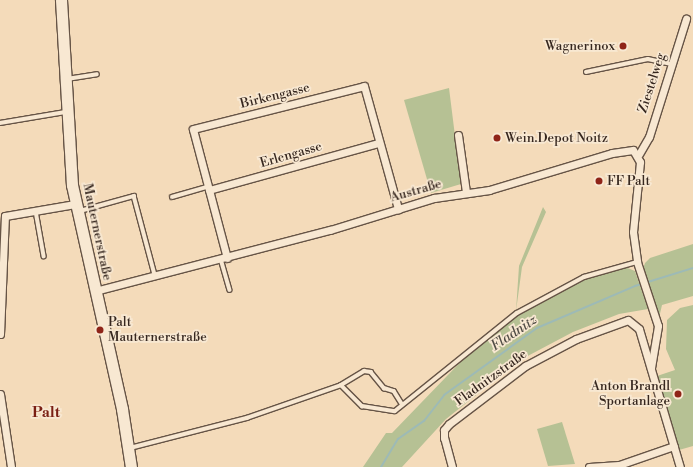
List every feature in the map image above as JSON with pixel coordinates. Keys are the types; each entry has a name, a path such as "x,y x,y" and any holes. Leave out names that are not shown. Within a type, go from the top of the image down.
{"street":[{"name":"Mauternerstraße","path":"61,0 65,112 76,208 129,449 131,467"},
{"name":"Ziestelweg","path":"639,154 649,137 686,19"},
{"name":"Birkengasse","path":"209,188 193,129 364,86 379,143"},
{"path":"458,135 466,192"},
{"path":"379,143 398,209"},
{"name":"Erlengasse","path":"209,188 379,143"},
{"name":"Austraße","path":"95,291 224,258 398,209 466,192 489,190 624,150 639,154"},
{"path":"639,154 633,232 638,265 658,326 651,368 680,467"},
{"path":"209,188 224,258"},
{"path":"0,334 3,216 36,211 76,208"},
{"name":"Fladnitzstraße","path":"452,467 444,430 506,379 576,339 621,321 634,324 651,368"},
{"path":"0,394 10,467"},
{"path":"589,467 619,465 674,446"}],"lane":[{"path":"586,72 648,59 671,64"},
{"path":"64,79 97,74"},
{"path":"0,123 65,112"},
{"path":"172,197 209,188"},
{"path":"76,208 134,196 155,275"},
{"path":"36,211 44,256"},
{"path":"224,258 230,290"},
{"path":"341,385 362,406 395,411 402,404 413,400 487,334 517,313 595,272 638,265"},
{"path":"129,449 247,418 341,385 364,371 371,372 384,388 394,391 402,404"}],"green space":[{"path":"449,88 461,184 431,193 404,100"},
{"path":"543,207 546,212 522,267 516,311 519,266"},
{"path":"693,244 693,296 662,305 659,318 643,269 645,263 650,258"},
{"path":"625,267 635,271 648,309 619,314 573,332 522,359 446,419 402,467 363,467 386,433 392,433 474,348 506,322 585,279"},
{"name":"Anton Brandl Sportanlage","path":"693,305 693,446 679,450 657,376 675,370 666,349 667,320 680,308"},
{"path":"562,422 575,464 548,466 537,429"}],"waterway":[{"name":"Fladnitz","path":"381,467 398,439 424,421 444,395 537,328 635,286 693,268"}],"place":[{"name":"Wagnerinox","path":"623,46"},
{"name":"Wein.Depot Noitz","path":"497,138"},
{"name":"FF Palt","path":"599,181"},
{"name":"Palt Mauternerstraße","path":"100,330"},
{"name":"Anton Brandl Sportanlage","path":"678,394"}],"district":[{"name":"Palt","path":"46,413"}]}
